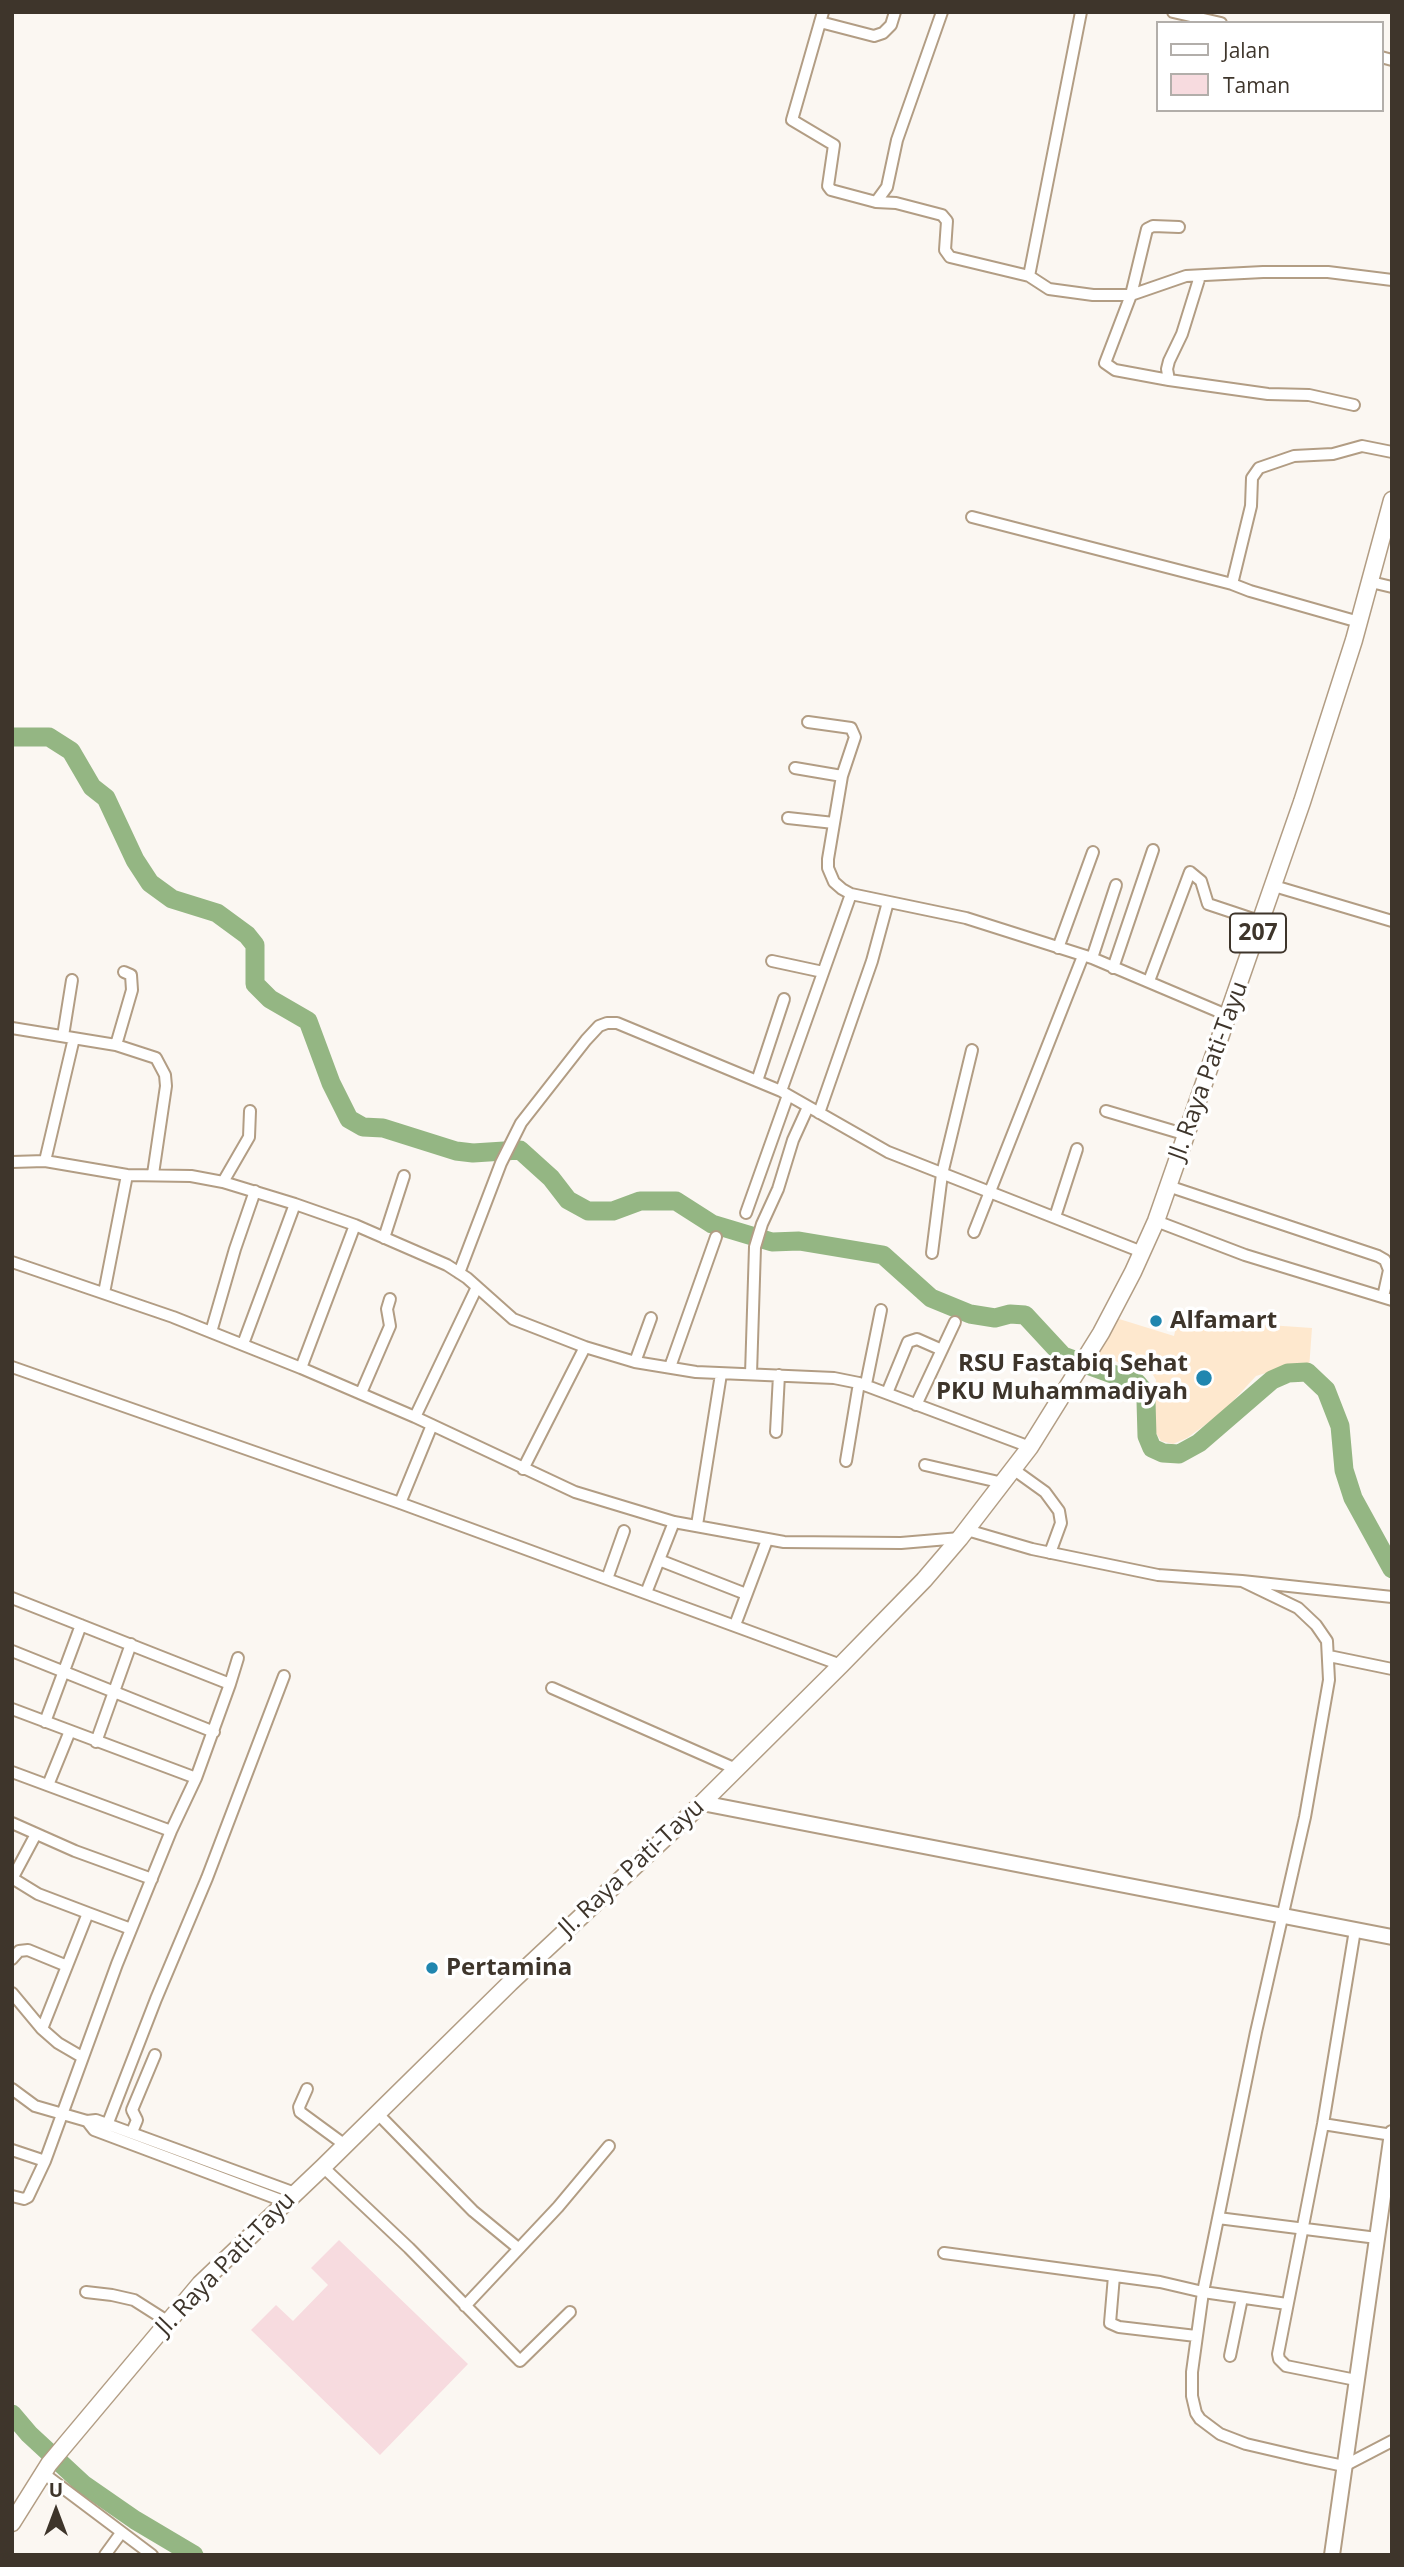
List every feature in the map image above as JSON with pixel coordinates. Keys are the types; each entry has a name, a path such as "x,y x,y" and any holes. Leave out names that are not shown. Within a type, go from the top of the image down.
{"main road":[{"name":"Jl. Raya Pati-Tayu","path":"46,2469 73,2433 200,2284 510,1983 702,1803 841,1665 924,1580 964,1534 1030,1447 1089,1352 1156,1221 1274,886 1359,622 1392,500"},
{"path":"12,2523 46,2469"}],"street":[{"path":"895,12 891,25 883,33 874,36 822,17 792,120 834,145 828,186 831,190 942,215 947,221 945,250 950,257 1029,276 1049,289 1093,295 1131,295 1186,276 1263,272 1328,272 1392,280"},
{"path":"876,202 887,187 897,141 942,12"},
{"path":"1029,276 1082,12"},
{"path":"1177,16 1208,21"},
{"path":"1180,227 1153,226 1147,229 1131,295 1105,363 1115,370 1169,380 1268,394 1310,395 1354,405"},
{"path":"1169,380 1169,361 1182,334 1200,276"},
{"path":"1232,584 1251,506 1252,478 1259,468 1294,456 1333,454 1362,446 1392,452"},
{"path":"972,517 1232,584 1359,622"},
{"path":"1371,582 1392,587"},
{"path":"807,722 851,728 854,732 855,743 842,776 828,868 834,882 851,894 967,918 1088,957 1229,1016"},
{"path":"795,768 842,776"},
{"path":"788,818 834,823"},
{"path":"1113,968 1153,849"},
{"path":"1058,948 1093,852"},
{"path":"1149,981 1191,872 1201,881 1208,904 1262,922"},
{"path":"974,1232 1116,885"},
{"path":"1274,886 1392,921"},
{"path":"746,1213 823,972 851,894"},
{"path":"819,1113 872,961 888,902"},
{"path":"772,961 823,972"},
{"path":"116,1045 132,990 131,975 124,972"},
{"path":"45,1161 69,1037 72,980"},
{"path":"757,1082 784,999"},
{"path":"458,1273 501,1163 521,1123 586,1040 599,1026 607,1023 617,1023 785,1093 888,1152 1142,1252"},
{"path":"12,1028 116,1045 156,1058 165,1075 166,1086 153,1174"},
{"path":"932,1253 942,1174 972,1050"},
{"path":"751,1374 757,1239 808,1107"},
{"path":"223,1182 249,1137 250,1111"},
{"path":"1106,1111 1187,1135"},
{"path":"1055,1217 1077,1149"},
{"path":"12,1162 45,1161 127,1175 191,1176 223,1182 295,1204 384,1238 458,1273 513,1319 585,1348 635,1362 721,1374 834,1378 862,1383 1030,1447"},
{"path":"104,1293 127,1175"},
{"path":"384,1238 404,1176"},
{"path":"1156,1221 1245,1255 1387,1298 1388,1270 1385,1260 1378,1256 1168,1186"},
{"path":"211,1332 255,1191"},
{"path":"243,1345 295,1204"},
{"path":"301,1367 355,1225"},
{"path":"670,1367 716,1237"},
{"path":"12,1262 104,1293 301,1367 575,1492 674,1522 785,1542 901,1543 964,1534 1158,1575 1392,1597"},
{"path":"415,1417 477,1287"},
{"path":"360,1393 390,1326 387,1309 390,1299"},
{"path":"846,1461 881,1310"},
{"path":"635,1362 651,1318"},
{"path":"916,1405 955,1322"},
{"path":"887,1393 908,1342 917,1339 942,1350"},
{"path":"523,1469 585,1348"},
{"path":"12,1367 400,1503 841,1665"},
{"path":"696,1525 721,1374"},
{"path":"776,1432 779,1375"},
{"path":"400,1503 432,1425"},
{"path":"925,1465 1003,1483"},
{"path":"1013,1469 1045,1492 1059,1511 1061,1523 1049,1553"},
{"path":"646,1593 674,1522"},
{"path":"607,1579 624,1531"},
{"path":"735,1625 766,1540"},
{"path":"659,1560 746,1594"},
{"path":"1242,1581 1298,1608 1316,1625 1327,1642 1329,1680 1310,1791 1203,2292 1196,2336 1192,2396 1196,2413 1210,2428 1246,2444 1344,2466 1392,2441"},
{"path":"12,1598 230,1684"},
{"path":"46,1722 81,1625"},
{"path":"96,1742 131,1644"},
{"path":"12,1651 214,1732"},
{"path":"1329,1656 1392,1669"},
{"path":"12,2196 24,2199 28,2197 45,2161 131,1929 171,1831 196,1779 238,1658"},
{"path":"106,2128 207,1878 284,1676"},
{"path":"552,1688 736,1769"},
{"path":"12,1709 196,1779"},
{"path":"48,1785 69,1731"},
{"path":"12,1772 171,1831"},
{"path":"702,1803 1392,1937"},
{"path":"12,1823 152,1879"},
{"path":"36,1834 12,1879 38,1894 131,1929"},
{"path":"42,2029 88,1913"},
{"path":"1355,1930 1323,2123 1278,2354 1281,2363 1286,2366 1356,2380"},
{"path":"12,1959 19,1951 28,1950 67,1966"},
{"path":"12,1993 42,2029 58,2043 82,2057"},
{"path":"132,2132 137,2120 132,2110 155,2055"},
{"path":"12,2089 36,2106 87,2120 96,2119 106,2128 291,2197"},
{"path":"307,2089 299,2107 300,2112 345,2145"},
{"path":"377,2113 472,2211 518,2248"},
{"path":"1323,2123 1392,2134 1382,2233 1356,2380 1332,2555"},
{"path":"106,2128 132,2132 143,2141"},
{"path":"465,2306 558,2207 609,2146"},
{"path":"12,2150 45,2161"},
{"path":"323,2167 520,2361 570,2312"},
{"path":"1218,2218 1302,2229 1382,2233"},
{"path":"944,2253 1160,2282 1203,2292 1287,2305"},
{"path":"1114,2276 1110,2323 1119,2327 1196,2336"},
{"path":"86,2292 134,2300 167,2321"},
{"path":"1230,2356 1242,2298"},
{"path":"46,2469 121,2533 152,2555"},
{"path":"105,2555 121,2533"}],"shaded area":[{"name":"RSU Fastabiq Sehat PKU Muhammadiyah","path":"1179,1314 1243,1329 1254,1324 1312,1328 1309,1369 1286,1367 1256,1376 1223,1412 1187,1438 1173,1444 1161,1441 1152,1427 1151,1413 1156,1380 1153,1375 1096,1354 1116,1318 1174,1336"}],"green space":[{"path":"339,2240 468,2364 380,2455 251,2330 276,2305 293,2321 328,2285 311,2268"}],"waterway":[{"path":"12,737 49,737 71,751 92,787 106,798 135,860 150,883 172,899 217,913 247,935 255,945 255,984 270,999 308,1021 331,1083 349,1119 363,1127 383,1128 456,1151 473,1153 520,1150 551,1178 568,1200 588,1211 613,1211 640,1201 676,1201 712,1224 772,1242 799,1241 883,1255 931,1298 970,1314 995,1318 1010,1314 1025,1315 1063,1356 1137,1383 1143,1390 1146,1401 1147,1436 1152,1448 1163,1453 1179,1454 1199,1443 1272,1380 1288,1373 1307,1372 1326,1390 1340,1426 1344,1470 1353,1498 1392,1569"},
{"path":"12,2414 29,2434 83,2484 135,2520 194,2555"}],"place":[{"name":"Alfamart","path":"1156,1321"},
{"name":"RSU Fastabiq Sehat PKU Muhammadiyah","path":"1204,1378"},
{"name":"Pertamina","path":"432,1968"}]}
